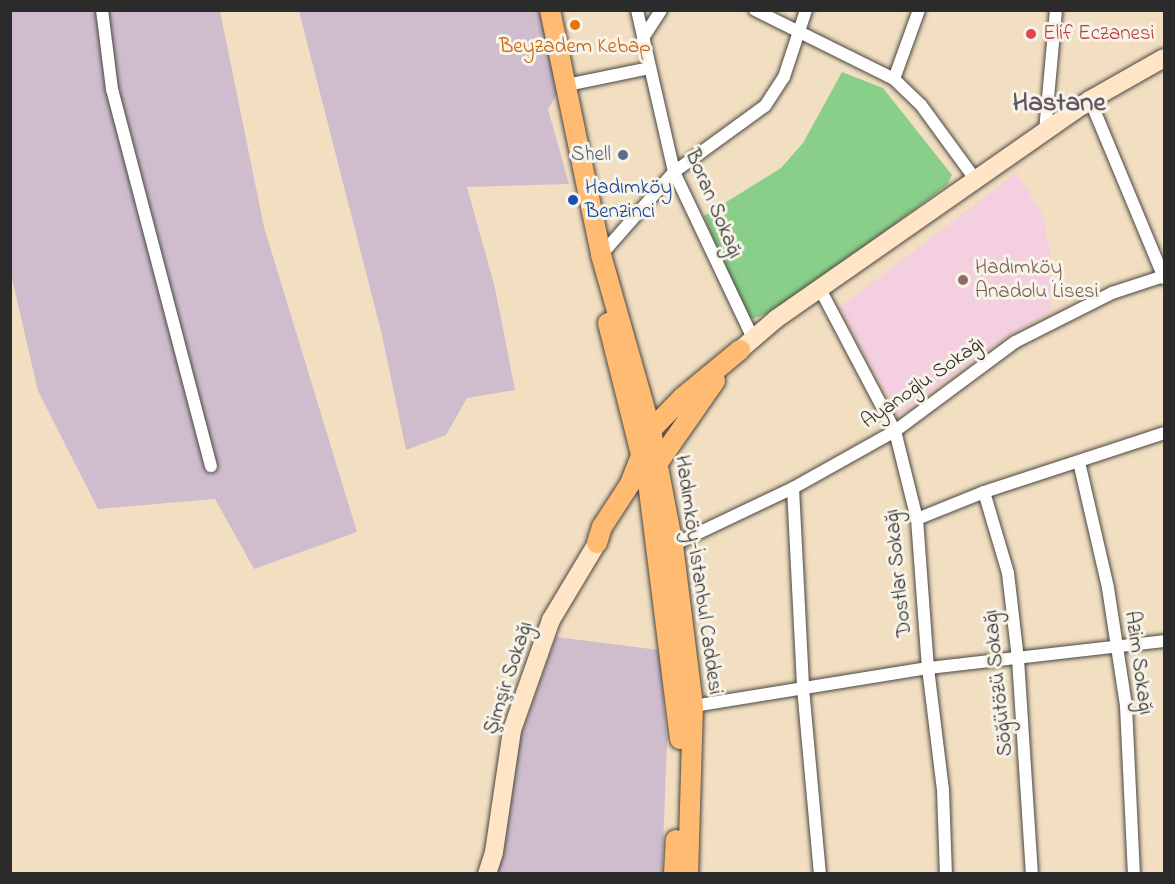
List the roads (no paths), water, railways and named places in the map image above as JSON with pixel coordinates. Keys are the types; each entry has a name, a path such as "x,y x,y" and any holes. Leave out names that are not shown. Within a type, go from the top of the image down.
{"main road":[{"name":"Hadımköy-İstanbul Caddesi","path":"550,10 601,255 651,430 648,482 681,728 674,873"},
{"name":"Hadımköy-İstanbul Caddesi","path":"601,255 608,323 650,457 673,544 693,706 688,873"},
{"path":"651,430 683,397 746,344"},
{"path":"597,543 602,527 650,457 746,344"},
{"path":"597,543 648,482"}],"street":[{"path":"102,10 112,89 211,466"},
{"name":"Boran Sokağı","path":"637,10 674,172 746,344"},
{"path":"643,38 661,10"},
{"path":"754,10 894,79 921,105 975,180"},
{"path":"601,255 674,172 765,106 784,77 806,10"},
{"path":"894,79 919,10"},
{"path":"1045,131 1056,10"},
{"path":"746,344 820,289 1090,100 1164,58"},
{"path":"567,85 650,68"},
{"path":"1090,100 1164,277"},
{"name":"Ayanoğlu Sokağı","path":"673,544 793,488 896,431 1015,342 1112,293 1164,277"},
{"name":"Dostlar Sokağı","path":"820,289 896,431 917,519 928,668 944,790 946,873"},
{"path":"917,519 984,492 1164,433"},
{"name":"Azim Sokağı","path":"1079,462 1117,649 1129,740 1134,873"},
{"path":"793,488 803,688 820,873"},
{"name":"Söğütözü Sokağı","path":"984,492 1008,573 1018,659 1032,873"},
{"name":"Şimşir Sokağı","path":"487,873 494,852 512,730 551,620 597,543"},
{"path":"693,706 928,668 1117,649 1164,641"}],"place":[{"name":"Beyzadem Kebap","path":"575,25"},
{"name":"Elif Eczanesi","path":"1031,34"},
{"name":"Shell","path":"623,155"},
{"name":"Hadımköy Benzinci","path":"573,200"},
{"name":"Hadımköy Anadolu Lisesi","path":"963,280"}],"district":[{"name":"Hastane","path":"1059,104"}]}
